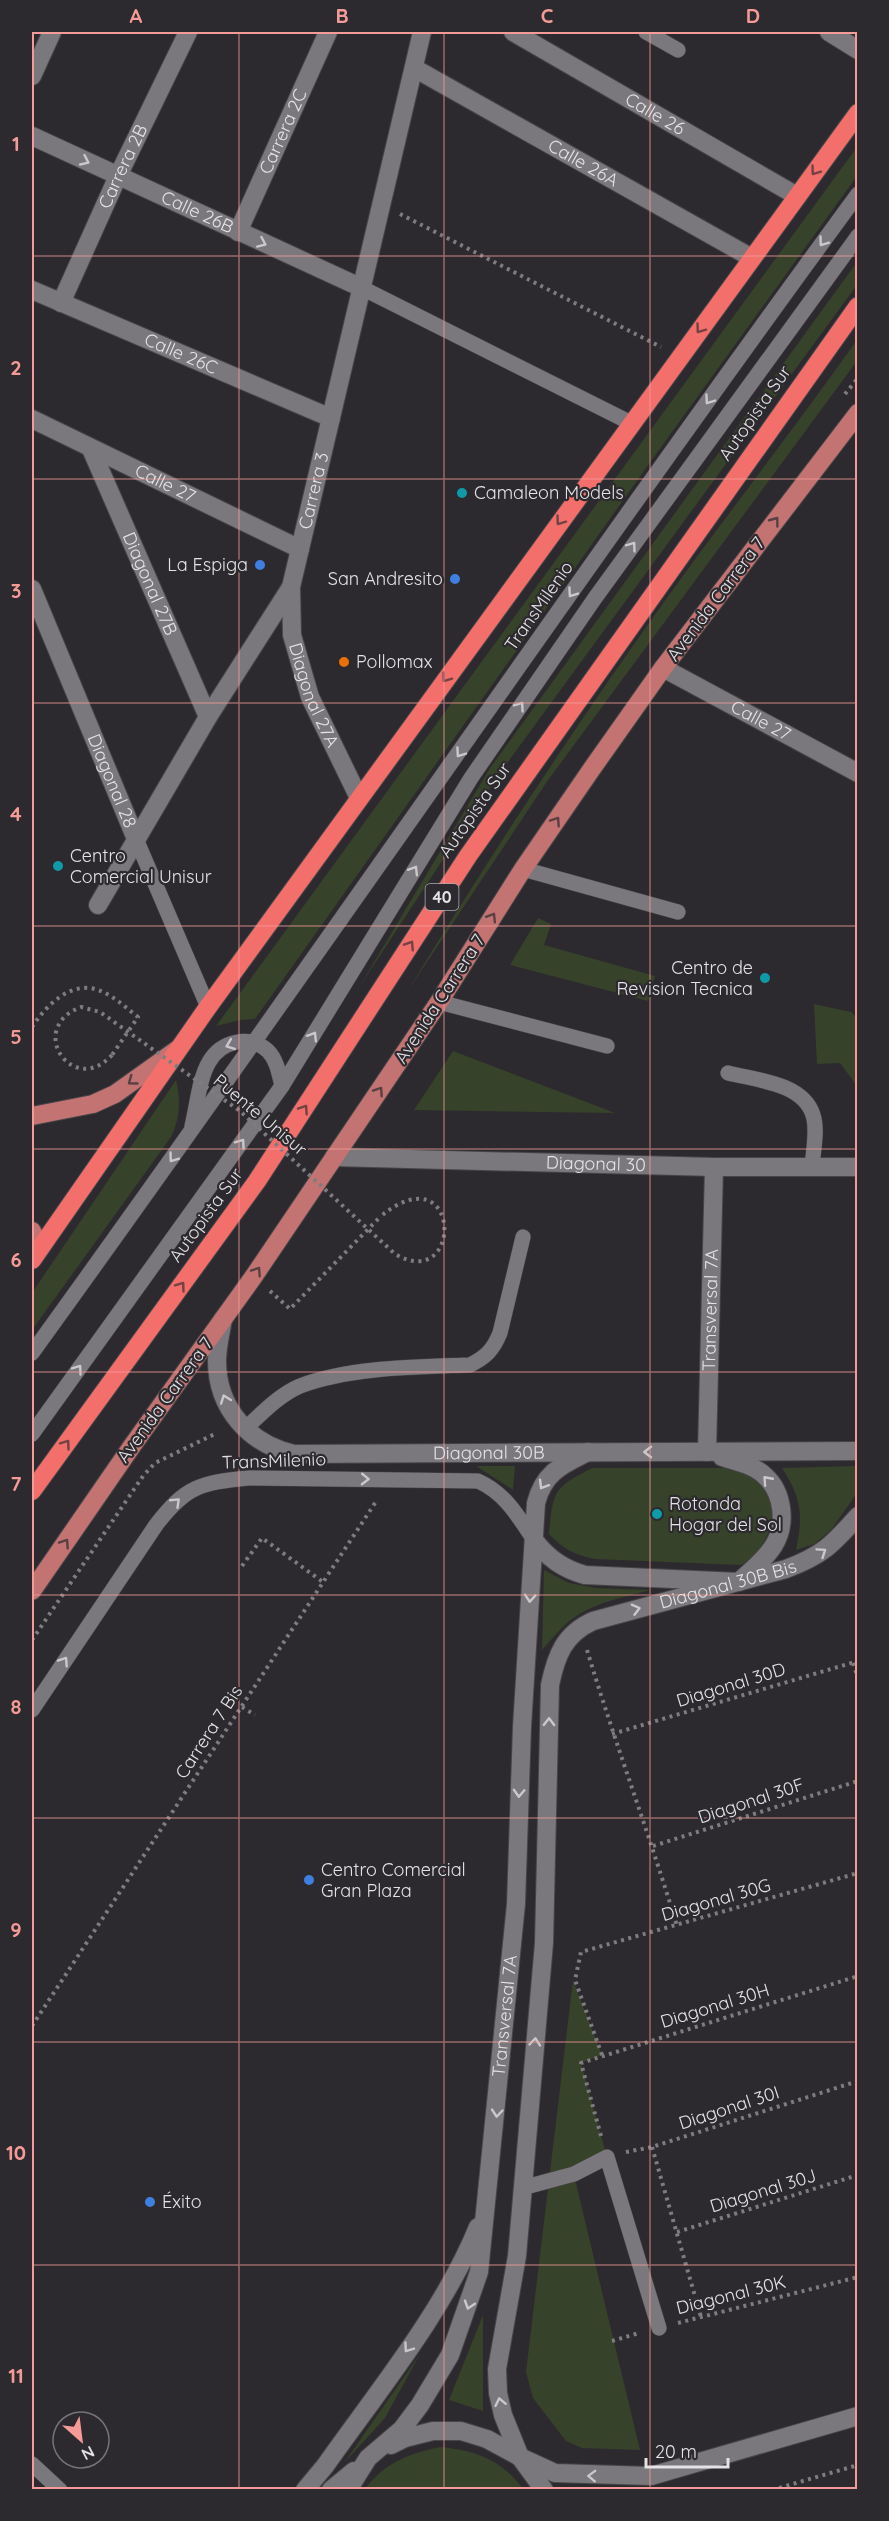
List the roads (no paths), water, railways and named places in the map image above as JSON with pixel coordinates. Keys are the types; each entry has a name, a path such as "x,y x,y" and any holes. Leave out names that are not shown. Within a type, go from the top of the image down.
{"highway":[{"path":"36,1254 208,1007 858,113"},
{"name":"Autopista Sur","path":"32,1491 257,1180 468,856 858,306"}],"main road":[{"name":"Avenida Carrera 7","path":"32,1592 334,1157 439,1002 523,869 663,668 858,413"},
{"path":"32,1116 93,1104 115,1094 180,1047"},
{"path":"32,1231 36,1254"}],"street":[{"path":"32,76 52,32"},
{"name":"Carrera 2B","path":"61,303 118,176 188,32"},
{"name":"Carrera 2C","path":"238,232 328,32"},
{"name":"Carrera 3","path":"98,905 208,717 291,587 422,32"},
{"name":"Calle 26","path":"513,32 797,196"},
{"path":"829,32 858,50"},
{"name":"Calle 26A","path":"414,68 752,258"},
{"name":"Calle 26B","path":"32,136 362,288"},
{"name":"Calle 26C","path":"32,290 331,418"},
{"name":"Calle 27","path":"32,419 300,549"},
{"name":"Diagonal 27B","path":"91,449 208,717"},
{"name":"Diagonal 27A","path":"291,587 292,634 310,697 359,798"},
{"name":"Diagonal 28","path":"32,589 136,839"},
{"name":"Calle 27","path":"663,668 858,773"},
{"name":"Diagonal 30","path":"334,1157 714,1167 858,1167"},
{"name":"Transversal 7A","path":"706,1452 714,1167"},
{"name":"Diagonal 30B","path":"223,1319 217,1360 223,1397 230,1413 260,1442 275,1450 294,1454 858,1451"},
{"name":"Transversal 7A","path":"368,2458 402,2429 420,2405 450,2355 479,2272 516,1904 522,1727 536,1503 540,1488 550,1474 561,1465 588,1452"},
{"path":"534,1540 554,1562 570,1571 585,1575 738,1582 774,1545 782,1518 781,1504 776,1490 765,1476 749,1466 706,1452"},
{"name":"Diagonal 30B Bis","path":"580,1627 593,1621 786,1569 823,1553 858,1516"},
{"name":"Transversal 7A","path":"544,2490 519,2457 503,2415 498,2394 497,2369 517,2256 544,1943 550,1685 555,1660 566,1639 580,1627"},
{"path":"305,2490 325,2466 446,2292 467,2255 487,2205"},
{"path":"332,2490 368,2458 405,2438 433,2431 461,2431 487,2439 555,2473 651,2476 858,2416"},
{"path":"348,2490 368,2458"},
{"path":"632,2490 651,2476"}],"lane":[{"path":"646,32 678,50"},
{"name":"TransMilenio","path":"32,1353 190,1135 751,340 858,194"},
{"path":"32,1434 282,1086 471,778 595,598 858,236"},
{"path":"362,288 631,423"},
{"name":"Diagonal 28","path":"136,839 208,1007"},
{"path":"523,869 678,912"},
{"path":"439,1002 607,1046"},
{"name":"TransMilenio","path":"190,1135 207,1065 214,1054 227,1044 241,1041 256,1042"},
{"path":"256,1042 270,1052 278,1067 282,1086"},
{"path":"728,1073 790,1089 806,1101 814,1116 812,1167"},
{"path":"245,1429 285,1394 300,1386 359,1373 470,1365 486,1357 495,1346 500,1333 523,1238"},
{"name":"TransMilenio","path":"32,1710 156,1525 174,1502 185,1493 218,1481 248,1478 478,1481 493,1488 505,1498 534,1540"},
{"path":"522,2188 574,2174 607,2157 659,2328"},
{"path":"32,2464 60,2490"}],"place":[{"name":"Camaleon Models","path":"462,493"},
{"name":"La Espiga","path":"260,565"},
{"name":"San Andresito","path":"455,579"},
{"name":"Pollomax","path":"344,662"},
{"name":"Centro Comercial Unisur","path":"58,866"},
{"name":"Centro de Revision Tecnica","path":"765,978"},
{"name":"Rotonda Hogar del Sol","path":"657,1514"},
{"name":"Centro Comercial Gran Plaza","path":"309,1880"},
{"name":"Éxito","path":"150,2202"}]}
